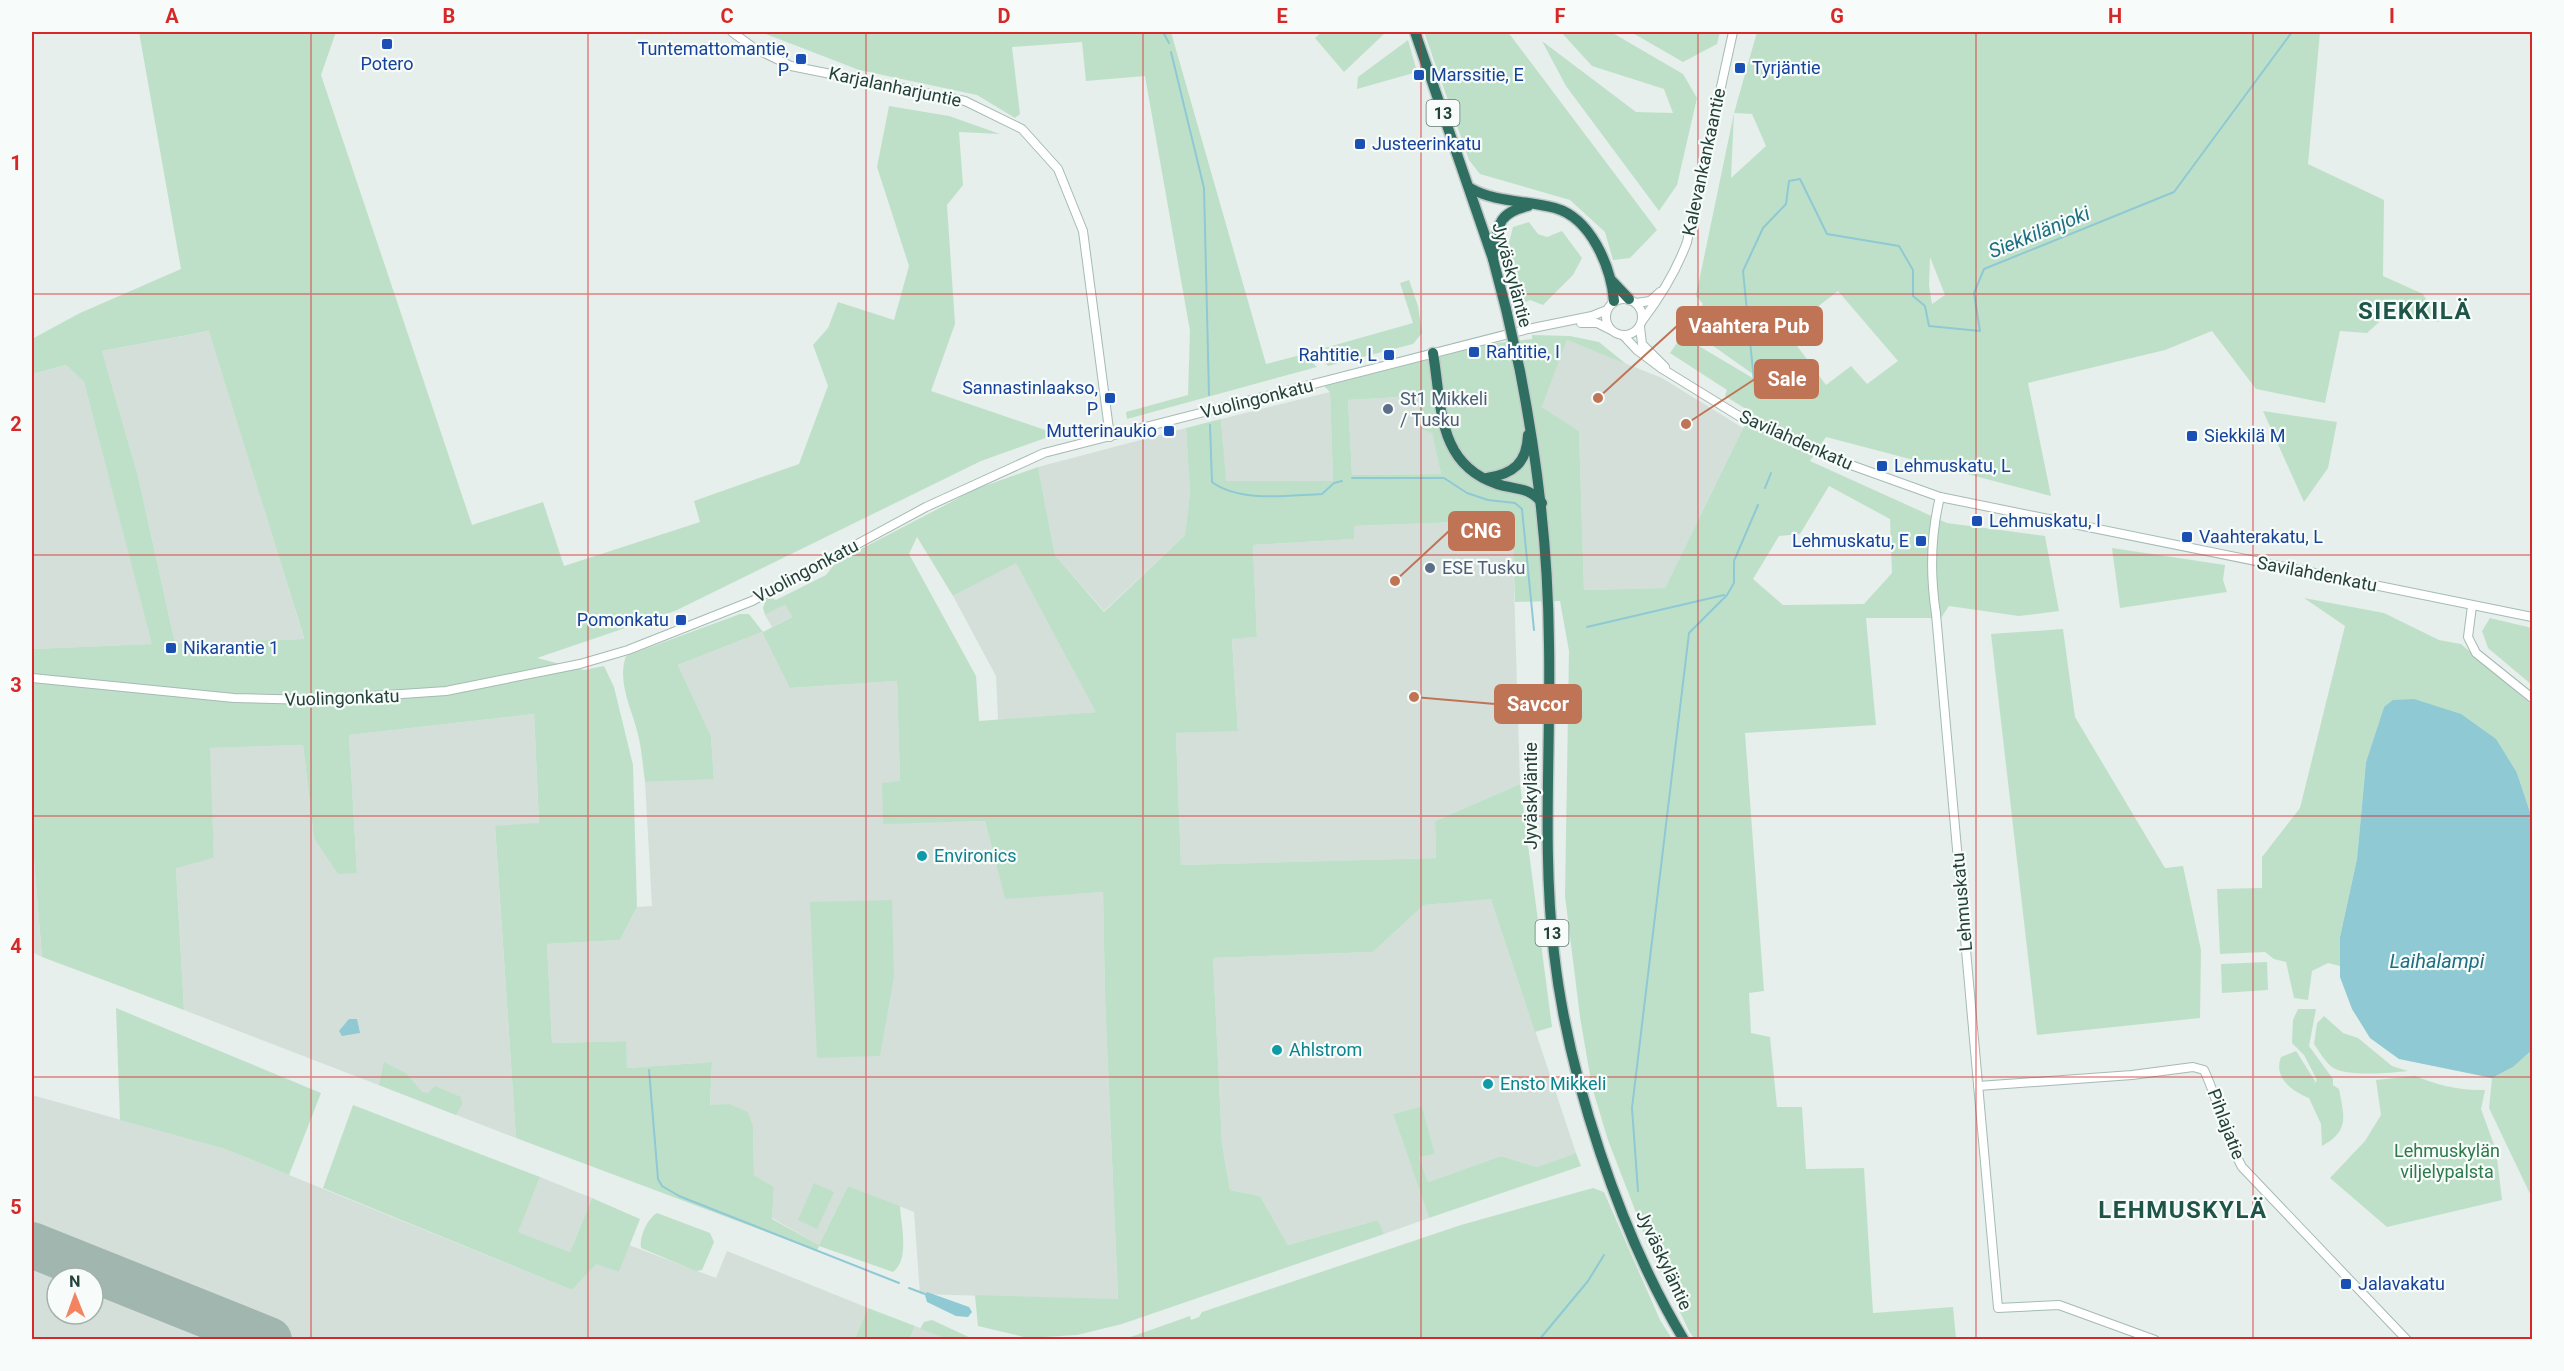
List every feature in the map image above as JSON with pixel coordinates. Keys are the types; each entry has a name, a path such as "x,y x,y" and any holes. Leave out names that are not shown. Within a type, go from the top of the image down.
{"highway":[{"name":"Jyväskyläntie","path":"1416,35 1493,259 1520,371 1542,503 1550,645 1549,895 1560,996 1572,1052 1605,1166 1639,1250 1684,1340"},
{"path":"1470,188 1492,198 1556,209 1578,221 1598,249 1609,276 1611,306"},
{"path":"1493,259 1496,230 1501,220 1517,209 1534,205"},
{"path":"1609,276 1632,301"},
{"path":"1433,353 1446,434 1452,450 1468,469 1484,478 1528,490 1542,503"},
{"path":"1484,478 1512,472 1522,460 1528,447 1528,416"}],"street":[{"name":"Karjalanharjuntie","path":"732,32 754,48 791,66 965,101 1022,129 1058,169 1083,231 1110,437"},
{"name":"Kalevankankaantie","path":"1641,324 1677,268 1687,242 1733,32"},
{"path":"1559,323 1592,316 1611,306 1632,301 1650,301 1665,289"},
{"path":"1559,323 1597,323 1623,335 1633,333 1641,324 1641,311 1632,301"},
{"path":"1611,306 1606,321 1612,331"},
{"name":"Vuolingonkatu","path":"32,678 234,698 313,700 446,691 569,667 628,650 752,601 926,507 1044,453 1559,323"},
{"name":"Savilahdenkatu","path":"1641,324 1642,344 1667,370"},
{"name":"Savilahdenkatu","path":"1623,335 1637,350 1742,418 1808,448 1940,497 2532,617"},
{"name":"Lehmuskatu","path":"1940,497 1931,543 1930,578 1937,622 1998,1308 2060,1305 2154,1340"},
{"path":"2472,606 2468,637 2476,653 2532,698"},
{"name":"Pihlajatie","path":"1978,1086 2132,1075 2193,1067 2204,1070 2217,1096 2227,1137 2242,1167 2407,1340"}],"shaded area":[{"path":"210,331 304,639 175,643 138,476 102,351"},
{"path":"1567,340 1662,378 1743,428 1665,588 1584,590 1579,431 1542,407"},
{"path":"66,365 84,382 153,644 32,649 32,374"},
{"path":"1330,392 1333,481 1225,481 1221,419"},
{"path":"1419,396 1421,429 1432,432 1441,474 1352,475 1348,400"},
{"path":"1186,428 1190,492 1185,535 1104,611 1055,555 1038,467"},
{"path":"1512,520 1520,784 1435,821 1436,858 1181,865 1176,733 1238,730 1232,638 1257,637 1253,545 1354,539 1354,526"},
{"path":"1016,562 1097,712 998,720 996,676 953,596"},
{"path":"785,605 792,617 772,627 765,615"},
{"path":"762,632 791,688 897,681 900,781 883,823 985,821 1005,898 1103,892 1105,998 1118,1300 920,1294 914,1212 848,1186 819,1245 772,1218 774,1187 754,1175 753,1127 729,1104 710,1106 712,1062 627,1068 625,1041 552,1043 547,944 620,940 637,907 652,906 645,782 714,778 711,736 678,665"},
{"path":"534,714 539,824 495,827 516,1138 184,1010 176,867 214,858 209,748 303,745 314,838 357,873 349,735"},
{"path":"32,835 42,957 32,952"},
{"path":"1491,898 1576,1153 1537,1167 1501,1156 1428,1182 1419,1157 1435,1154 1422,1106 1393,1114 1429,1218 1384,1234 1378,1220 1288,1245 1260,1196 1230,1190 1222,1143 1213,958 1373,952 1424,905"},
{"path":"32,1095 225,1149 572,1290 596,1263 619,1272 629,1245 716,1278 727,1251 868,1308 855,1340 32,1339"},
{"path":"540,1177 592,1198 570,1252 517,1232"},
{"path":"915,1326 948,1339 910,1340"}],"green space":[{"path":"139,32 336,32 321,75 472,525 543,502 564,566 700,522 694,501 799,464 828,386 813,345 828,328 838,302 894,320 909,266 877,167 889,106 949,116 1000,134 959,132 963,185 947,205 955,324 931,391 1057,434 981,461 675,611 537,658 584,670 604,666 614,687 633,765 637,907 620,940 547,944 552,1043 626,1041 627,1068 712,1062 710,1105 729,1104 748,1112 753,1127 754,1175 774,1187 772,1219 819,1245 848,1186 900,1206 903,1251 898,1266 893,1272 819,1246 817,1251 516,1138 495,826 539,823 534,714 349,735 357,873 338,874 314,838 303,745 210,748 214,858 176,868 184,1010 42,957 32,835 32,649 152,644 84,382 66,365 32,374 32,339 80,313 181,269","holes":["209,331 304,639 175,643 138,476 102,351"]},
{"path":"761,32 1171,32 1266,364 1304,354 1317,367 1127,419 1126,412 1188,395 1190,331 1145,76 1086,81 1082,42 1012,47 1020,114 1015,118 977,95 859,70"},
{"path":"1322,32 1386,32 1344,72 1315,38"},
{"path":"1424,32 1508,32 1657,230 1630,258 1613,260 1605,232 1570,200 1480,174 1469,160"},
{"path":"1561,32 1611,32 1683,74 1697,98 1677,185 1659,211 1566,86 1542,41 1636,112 1673,113 1664,89 1592,66"},
{"path":"1631,32 1720,32 1717,44 1683,62"},
{"path":"1757,32 2320,32 2308,164 2384,200 2383,276 2423,294 2439,322 2388,314 2367,333 2340,331 2325,403 2256,389 2212,331 2165,350 2028,383 2051,496 1826,437 1810,461 1947,523 2045,536 2059,611 2019,616 1949,606 1941,618 1866,618 1876,725 1745,733 1764,991 1749,993 1751,1033 1770,1037 1777,1107 1802,1107 1806,1169 1864,1168 1873,1313 1953,1307 1956,1339 1695,1340 1689,1331 1650,1249 1608,1140 1592,1087 1580,1017 1565,896 1569,651 1560,601 1515,602 1512,520 1354,526 1354,539 1253,545 1257,637 1232,639 1238,731 1176,733 1181,865 1436,858 1435,821 1520,784 1552,1027 1535,1032 1491,899 1424,905 1373,952 1213,958 1222,1143 1230,1190 1260,1196 1288,1245 1378,1220 1384,1234 1122,1324 1077,1335 1028,1338 978,1326 975,1295 1118,1299 1105,998 1103,892 1005,899 985,821 883,824 882,783 900,781 897,681 790,688 762,632 678,665 711,736 714,779 645,782 637,729 624,687 623,666 626,656 740,614 749,614 763,632 792,617 785,605 765,615 763,608 770,597 776,600 826,575 836,562 976,489 1038,467 1055,555 1104,612 1185,535 1190,492 1186,428 1221,419 1226,481 1333,481 1330,392 1324,386 1486,344 1532,339 1532,335 1570,336 1599,342 1626,364 1567,340 1542,407 1579,431 1584,590 1665,588 1743,428 1754,414 1725,396 1727,390 1670,353 1682,336 1788,399 1709,343 1693,318 1703,304 1696,296 1734,113","holes":["1734,113 1752,114 1766,146 1731,178","1930,257 1945,295 1932,304 1929,285","1838,291 1898,361 1867,384 1851,366 1826,385 1786,331","1419,396 1421,429 1432,433 1441,474 1352,475 1348,400","1829,486 1890,519 1892,573 1864,604 1783,605 1753,579 1779,536 1800,534","917,537 953,596 1016,563 1096,712 979,721 976,676 909,554"]},
{"path":"1408,40 1417,72 1357,89 1358,77"},
{"path":"1529,222 1538,234 1547,237 1562,231 1582,258 1573,275 1543,305 1530,300 1521,304 1507,250 1513,227"},
{"path":"1409,280 1418,306 1422,333 1413,344 1328,366 1314,351 1413,323 1400,283"},
{"path":"2263,411 2337,422 2328,468 2304,502"},
{"path":"2112,548 2225,565 2223,580 2227,592 2120,608"},
{"path":"2304,598 2384,613 2439,640 2461,644 2532,705 2532,818 2517,773 2384,707 2366,762 2357,859 2340,937 2340,966 2328,963 2312,971 2308,1000 2294,998 2286,962 2274,959 2265,952 2220,954 2217,889 2262,888 2262,857 2300,808 2345,626"},
{"path":"2490,618 2532,628 2532,685 2488,648 2482,631"},
{"path":"2063,629 2075,717 2165,868 2183,866 2201,950 2200,1018 2037,1035 1991,634"},
{"path":"892,900 894,977 880,1056 817,1058 810,902"},
{"path":"2267,962 2268,990 2222,993 2221,964"},
{"path":"116,1008 321,1093 289,1175 225,1149 120,1120"},
{"path":"2298,1009 2316,1009 2309,1046 2333,1079 2333,1085 2339,1089 2343,1122 2337,1135 2322,1146 2321,1124 2309,1098 2296,1092 2286,1083 2280,1071 2281,1057 2296,1051 2315,1081 2314,1084 2317,1080 2304,1055 2292,1043 2293,1020"},
{"path":"2324,1016 2343,1033 2358,1038 2392,1066 2408,1071 2357,1073 2332,1067 2314,1044 2317,1023"},
{"path":"2532,1050 2532,1198 2489,1108 2492,1078 2513,1067"},
{"path":"384,1062 407,1074 422,1092 428,1093 435,1086 461,1097 462,1104 456,1115 379,1085"},
{"name":"Lehmuskylän viljelypalsta","path":"2415,1076 2449,1087 2485,1090 2481,1109 2496,1150 2502,1200 2387,1227 2330,1178 2365,1141 2381,1115 2376,1080"},
{"path":"353,1105 540,1177 518,1232 570,1252 592,1198 640,1219 619,1272 596,1264 572,1290 323,1188"},
{"path":"1422,1106 1435,1154 1419,1157 1428,1182 1501,1156 1537,1167 1576,1153 1581,1166 1429,1218 1393,1114"},
{"path":"814,1183 834,1192 817,1229 798,1220"},
{"path":"1593,1188 1604,1192 1660,1320 1672,1339 1125,1339 1190,1316 1191,1320 1199,1317 1202,1312 1461,1225"},
{"path":"657,1213 710,1233 714,1242 702,1270 696,1271 641,1248 644,1229"},
{"path":"868,1308 915,1326 910,1339 855,1339"},
{"path":"932,1320 973,1339 948,1339 920,1329 924,1322"}],"water":[{"name":"Laihalampi","path":"2414,699 2461,714 2496,739 2517,773 2532,818 2532,1050 2513,1067 2492,1078 2399,1059 2370,1038 2352,1009 2340,977 2340,937 2357,859 2366,762 2384,707 2393,700"},
{"path":"349,1019 357,1019 360,1033 342,1036 339,1031"},
{"path":"927,1292 969,1307 972,1312 968,1317 956,1316 927,1302 925,1295"}],"waterway":[{"path":"1163,32 1169,43"},
{"name":"Siekkilänjoki","path":"1755,391 1743,271 1763,228 1786,204 1789,181 1800,179 1827,234 1899,246 1913,270 1913,296 1925,306 1929,326 1980,331 1974,293 1984,269 2174,192 2292,32"},
{"path":"1171,52 1204,188 1209,395"},
{"path":"1210,425 1212,482 1223,489 1236,493 1265,496 1322,494 1334,483 1342,481"},
{"path":"1765,488 1771,473"},
{"path":"1352,478 1444,478 1467,493 1488,500 1515,503 1522,509 1534,630"},
{"path":"1638,1191 1632,1108 1689,633 1727,595 1734,583 1734,561 1758,505"},
{"path":"1587,627 1724,595"},
{"path":"649,1070 658,1179 662,1186 679,1196 899,1283"},
{"path":"1539,1340 1588,1281 1604,1255"},
{"path":"909,1288 925,1294"}],"runway":[{"path":"32,1245 269,1340"}],"place":[{"name":"Potero","path":"387,44"},
{"name":"Tuntemattomantie, P","path":"801,59"},
{"name":"Tyrjäntie","path":"1740,68"},
{"name":"Marssitie, E","path":"1419,75"},
{"name":"Justeerinkatu","path":"1360,144"},
{"name":"Rahtitie, I","path":"1474,352"},
{"name":"Rahtitie, L","path":"1389,355"},
{"name":"Sannastinlaakso, P","path":"1110,398"},
{"name":"Vaahtera Pub","path":"1598,398"},
{"name":"St1 Mikkeli / Tusku","path":"1388,409"},
{"name":"Sale","path":"1686,424"},
{"name":"Mutterinaukio","path":"1169,431"},
{"name":"Siekkilä M","path":"2192,436"},
{"name":"Lehmuskatu, L","path":"1882,466"},
{"name":"Lehmuskatu, I","path":"1977,521"},
{"name":"Vaahterakatu, L","path":"2187,537"},
{"name":"Lehmuskatu, E","path":"1921,541"},
{"name":"ESE Tusku","path":"1430,568"},
{"name":"CNG","path":"1395,581"},
{"name":"Pomonkatu","path":"681,620"},
{"name":"Nikarantie 1","path":"171,648"},
{"name":"Savcor","path":"1414,697"},
{"name":"Environics","path":"922,856"},
{"name":"Ahlstrom","path":"1277,1050"},
{"name":"Ensto Mikkeli","path":"1488,1084"},
{"name":"Jalavakatu","path":"2346,1284"}],"district":[{"name":"SIEKKILÄ","path":"2415,311"},
{"name":"LEHMUSKYLÄ","path":"2183,1210"}]}
